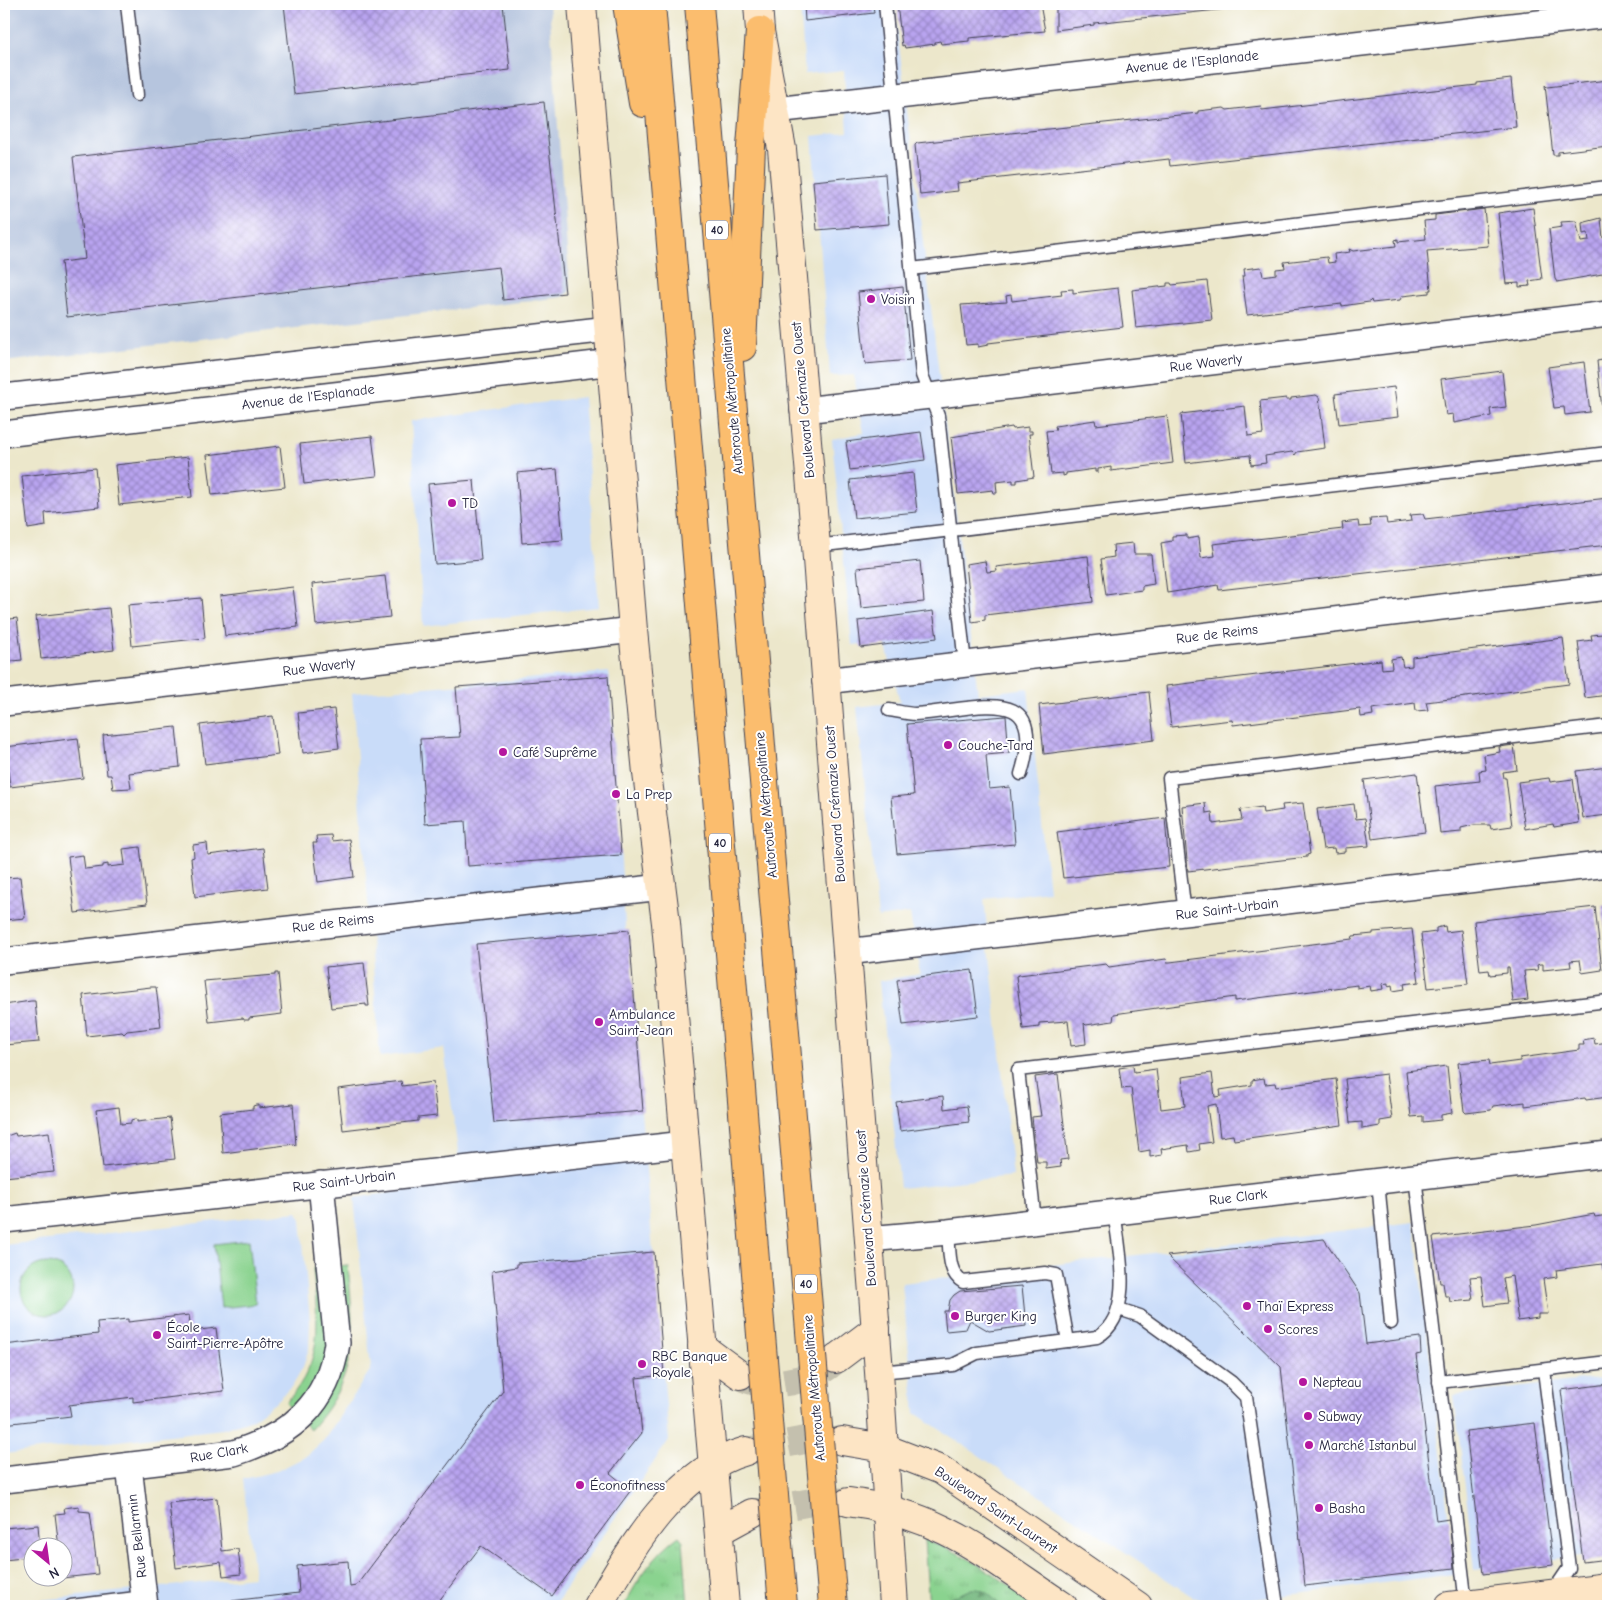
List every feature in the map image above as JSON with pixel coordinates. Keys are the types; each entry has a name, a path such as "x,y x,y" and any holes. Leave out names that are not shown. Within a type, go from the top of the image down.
{"highway":[{"path":"627,4 674,299"},
{"name":"40","path":"651,4 783,1606"},
{"name":"Autoroute Métropolitaine","path":"699,4 833,1606"},
{"path":"736,456 751,147 760,31"}],"main road":[{"path":"582,4 613,362 633,630 647,773 662,887 725,1606"},
{"name":"Boulevard Crémazie Ouest","path":"758,4 760,31 782,149 816,546 876,1329 894,1606"},
{"path":"836,1359 876,1329"},
{"path":"702,1347 740,1375"},
{"name":"Boulevard Saint-Laurent","path":"842,1440 884,1448 928,1464 953,1478 1138,1606"},
{"path":"598,1606 630,1554 679,1489 712,1467 746,1451"},
{"path":"848,1502 887,1509 919,1518 948,1530 1063,1606"},
{"path":"719,1531 752,1513"},
{"path":"1458,1605 1552,1600 1608,1587"}],"street":[{"name":"Avenue de l'Esplanade","path":"775,110 1608,15"},
{"name":"Rue Waverly","path":"803,410 1608,314"},
{"path":"4,397 609,329"},
{"name":"Avenue de l'Esplanade","path":"4,434 613,362"},
{"name":"Rue de Reims","path":"826,681 1608,587"},
{"name":"Rue Waverly","path":"4,703 633,630"},
{"name":"Rue Saint-Urbain","path":"846,952 1608,864"},
{"name":"Rue de Reims","path":"4,961 662,887"},
{"name":"Rue Saint-Urbain","path":"4,1220 685,1144"},
{"name":"Rue Clark","path":"868,1239 948,1232 1608,1154"},
{"name":"Rue Clark","path":"4,1480 234,1453 268,1441 302,1418 327,1382 334,1362 337,1343 321,1184"},
{"name":"Rue Bellarmin","path":"129,1466 145,1602"}],"lane":[{"path":"127,4 137,95"},
{"path":"885,4 922,374 938,416 965,664"},
{"path":"911,269 1608,187"},
{"path":"816,546 1608,453"},
{"path":"889,710 913,714 999,706 1017,711 1025,720 1028,743 1020,774"},
{"path":"1185,914 1169,778 1608,726"},
{"path":"1035,1221 1018,1070 1608,1001"},
{"path":"1415,1177 1438,1382 1458,1605"},
{"path":"1378,1180 1391,1323"},
{"path":"879,1372 953,1365 977,1353 1097,1338 1104,1334 1116,1320 1121,1274 1114,1212"},
{"path":"948,1232 952,1270 957,1279 963,1282 1045,1273 1056,1276 1068,1341"},
{"path":"1118,1309 1140,1316 1231,1382 1246,1397 1277,1606"},
{"path":"1438,1382 1608,1362"},
{"path":"1544,1370 1569,1568 1552,1600"},
{"path":"71,1606 145,1602"}],"shaded area":[{"path":"4,4 549,4 570,291 563,297 4,362"},
{"path":"800,4 894,4 978,694 1028,688 1049,891 984,899 1013,1176 900,1188 879,981 920,974 910,913 878,918 857,707 900,702 885,642 852,645 832,439 864,433 854,375 830,376 812,136 848,132 844,70 805,74"},
{"path":"583,397 599,607 423,626 411,421"},
{"path":"609,672 625,924 669,1440 554,1606 4,1606 4,1604 254,1577 243,1479 277,1471 305,1457 324,1440 371,1369 354,1198 462,1182 444,1048 380,1057 352,693"},
{"name":"École Saint-Pierre-Apôtre","path":"297,1212 301,1219 310,1321 309,1349 303,1367 292,1386 275,1403 253,1419 223,1429 4,1454 4,1245"},
{"path":"1414,1222 1455,1574 1225,1603 1212,1603 1193,1597 915,1413 902,1283"},
{"path":"1608,1377 1608,1552 1475,1570 1454,1395"}],"green space":[{"path":"249,1240 256,1304 221,1308 214,1244"},
{"path":"47,1263 61,1267 69,1275 73,1289 69,1303 61,1311 47,1315 33,1311 25,1303 21,1289 25,1275 33,1267"},
{"path":"348,1265 352,1333 346,1372 338,1391 310,1430 286,1403 308,1370 313,1355 317,1323 313,1268"},
{"path":"679,1536 683,1541 688,1606 624,1606 654,1559"},
{"path":"924,1540 940,1545 970,1560 1039,1606 1001,1606 954,1596 935,1606 929,1606"},
{"path":"971,1589 981,1590 991,1596 1001,1606 935,1606"}],"building":[{"path":"284,4 503,4 510,70 294,94"},
{"path":"804,4 873,4 874,13 805,21"},
{"path":"897,4 1040,4 1045,31 969,38 969,41 941,44 940,41 935,42 935,44 905,48 904,45 902,46"},
{"path":"1056,4 1265,5 1094,23 1094,25 1056,30"},
{"path":"1511,79 1516,127 1170,166 1169,159 957,183 958,191 920,195 915,145 917,143 1198,113 1198,111 1224,108 1227,110 1261,106 1262,110 1477,85 1477,83"},
{"path":"1608,80 1608,146 1558,152 1558,155 1553,155 1545,85 1547,87"},
{"path":"544,102 565,293 503,300 499,267 67,317 61,262 85,259 73,157"},
{"path":"885,174 889,224 817,230 813,181"},
{"path":"1533,208 1542,279 1529,281 1530,286 1519,287 1519,283 1506,284 1498,213"},
{"path":"1484,209 1488,246 1427,251 1431,290 1429,290 1429,293 1402,296 1400,300 1372,303 1371,300 1369,302 1342,306 1342,304 1247,315 1242,276 1245,276 1244,269 1261,267 1263,276 1276,274 1276,269 1285,268 1284,262 1327,257 1328,263 1335,262 1334,254 1350,252 1349,249 1353,251 1396,246 1395,240 1398,239 1398,242 1426,239 1424,221 1435,220 1435,215"},
{"path":"1601,218 1603,238 1608,237 1608,273 1557,282 1555,279 1549,229 1562,227 1561,222 1576,221 1581,242 1589,241 1588,233 1583,234 1582,223"},
{"path":"1207,281 1212,320 1136,328 1132,290 1167,286 1167,283 1172,285"},
{"path":"903,287 910,360 865,364 858,292"},
{"path":"1118,288 1123,327 988,343 988,345 978,347 978,344 966,345 961,305 1007,302 1006,296 1011,295 1012,301 1062,295 1061,290 1073,289 1073,293"},
{"path":"1608,359 1608,418 1603,419 1597,361"},
{"path":"1584,362 1590,412 1565,415 1564,407 1554,408 1548,367"},
{"path":"1502,371 1506,407 1490,409 1491,416 1454,423 1453,414 1446,415 1441,379"},
{"path":"1394,387 1398,417 1339,424 1335,394"},
{"path":"1316,395 1319,397 1325,448 1297,452 1295,455 1292,452 1265,456 1266,463 1251,465 1250,455 1186,463 1181,414 1245,406 1248,436 1263,434 1260,401 1286,398 1286,400 1291,400 1291,398"},
{"path":"1167,416 1173,463 1111,471 1111,467 1098,469 1098,472 1095,472 1095,469 1066,473 1063,476 1063,473 1051,474 1046,431 1056,430 1055,426 1095,420 1096,425"},
{"path":"1012,427 1013,429 1028,427 1028,431 1032,431 1032,434 1029,434 1034,477 1017,480 1017,483 1013,483 1013,480 996,482 997,493 994,493 993,490 958,494 951,437"},
{"path":"921,432 925,460 850,470 846,442"},
{"path":"372,436 377,476 304,484 300,444"},
{"path":"280,446 285,487 212,495 207,455"},
{"path":"188,457 192,497 119,505 115,465"},
{"path":"95,468 99,507 45,513 46,526 28,529 22,476"},
{"path":"557,469 563,540 522,543 517,473"},
{"path":"913,473 917,512 854,518 850,480"},
{"path":"474,480 481,560 435,564 428,484"},
{"path":"1608,498 1608,545 1219,590 1218,585 1167,593 1161,543 1172,541 1172,536 1187,535 1187,539 1199,537 1201,558 1215,556 1213,544 1343,529 1342,523 1358,521 1359,527 1371,526 1370,519 1386,518 1387,524 1411,521 1410,515 1423,514 1425,519"},
{"path":"1133,543 1134,554 1151,554 1154,584 1142,586 1142,590 1106,595 1101,559 1114,557 1113,545"},
{"path":"1088,556 1093,602 985,615 985,620 972,622 966,564 985,561 987,572 997,571 996,567"},
{"path":"920,561 924,602 861,608 857,568"},
{"path":"385,576 390,617 316,625 312,584"},
{"path":"293,587 298,627 225,636 220,596"},
{"path":"201,598 205,638 132,646 128,605"},
{"path":"109,608 114,650 41,659 36,616"},
{"path":"933,611 937,638 861,648 858,621"},
{"path":"17,618 22,660 4,662 4,620"},
{"path":"1603,634 1604,638 1608,637 1608,695 1585,698 1578,642 1592,640 1591,635"},
{"path":"1563,638 1569,684 1426,702 1428,710 1416,711 1415,703 1372,709 1373,715 1361,717 1360,709 1233,725 1232,720 1171,727 1166,686 1381,660 1382,669 1392,668 1391,659 1401,657 1403,667 1412,666 1412,657"},
{"path":"608,676 621,855 468,866 465,821 425,824 420,739 460,737 456,687"},
{"path":"1149,692 1154,740 1044,754 1039,705"},
{"path":"334,709 339,748 303,753 298,713"},
{"path":"273,716 278,755 205,764 200,725"},
{"path":"1006,716 1009,753 986,755 989,789 1010,787 1015,844 897,854 891,797 914,795 907,724"},
{"path":"176,727 180,767 129,773 131,788 113,789 111,775 107,775 103,735"},
{"path":"78,738 83,778 10,787 5,747"},
{"path":"1514,745 1517,770 1503,772 1504,778 1506,778 1512,826 1491,829 1490,825 1474,825 1461,828 1461,832 1440,834 1435,786 1480,781 1479,771 1486,770 1484,755 1500,752 1499,747"},
{"path":"1608,767 1608,815 1583,818 1576,771"},
{"path":"1417,773 1425,832 1372,839 1364,780"},
{"path":"1549,778 1550,782 1573,779 1579,823 1554,827 1553,824 1525,829 1518,782"},
{"path":"1205,803 1206,813 1212,812 1213,824 1242,820 1240,810 1262,807 1263,813 1283,810 1282,805 1303,803 1310,854 1307,857 1188,871 1182,806"},
{"path":"1354,804 1356,819 1365,818 1369,846 1345,848 1345,852 1335,853 1334,848 1323,849 1317,809"},
{"path":"1165,818 1169,867 1063,878 1057,832"},
{"path":"331,835 332,841 349,839 354,877 318,882 313,843 317,843 316,836"},
{"path":"207,843 208,855 263,848 268,888 195,897 191,858 194,857 193,845"},
{"path":"140,847 147,904 75,913 68,857 83,855 85,869 103,867 103,865 108,864 108,867 125,865 123,849"},
{"path":"20,877 25,918 4,920 4,878"},
{"path":"1608,905 1608,939 1607,939 1602,906"},
{"path":"1595,907 1602,970 1582,973 1580,960 1570,961 1571,967 1543,970 1543,964 1537,965 1538,970 1524,971 1528,1000 1513,1002 1509,967 1507,967 1507,973 1490,975 1489,970 1480,971 1474,921"},
{"path":"1445,926 1446,932 1461,930 1468,984 1428,988 1421,934 1436,932 1436,928"},
{"path":"1412,929 1419,982 1404,984 1405,989 1393,991 1392,985 1388,986 1388,983 1382,984 1383,989 1371,991 1370,986 1357,988 1357,985 1235,1001 1235,997 1114,1014 1113,1021 1086,1025 1084,1023 1086,1044 1071,1046 1068,1021 1039,1023 1039,1027 1023,1029 1016,976 1019,975 1106,964 1109,967 1166,959 1167,962 1170,962 1352,939 1353,936 1373,934 1373,932"},
{"path":"629,930 643,1111 494,1123 476,944"},
{"path":"364,963 369,1006 366,1006 366,1004 331,1008 326,967"},
{"path":"972,970 978,1016 903,1025 897,980"},
{"path":"275,973 278,973 282,1014 249,1018 249,1020 244,1020 243,1018 209,1022 204,981 275,975"},
{"path":"156,987 161,1027 127,1031 124,1034 122,1032 87,1036 83,995"},
{"path":"35,1001 39,1042 4,1045 4,1005"},
{"path":"1594,1038 1595,1044 1608,1042 1608,1097 1525,1106 1525,1102 1493,1106 1491,1110 1466,1113 1464,1111 1458,1063 1489,1060 1490,1065 1520,1061 1520,1058 1579,1050 1579,1045 1584,1045 1583,1040"},
{"path":"1133,1066 1134,1072 1156,1069 1161,1109 1185,1106 1182,1077 1212,1073 1215,1097 1221,1096 1220,1090 1252,1085 1252,1080 1264,1078 1265,1084 1275,1083 1276,1087 1336,1079 1342,1125 1234,1140 1233,1135 1220,1137 1216,1104 1207,1106 1212,1142 1199,1144 1200,1150 1189,1152 1188,1145 1161,1149 1162,1155 1150,1157 1150,1150 1139,1152 1131,1088 1122,1089 1119,1068"},
{"path":"1447,1066 1452,1113 1441,1115 1441,1120 1423,1122 1423,1116 1411,1117 1406,1071"},
{"path":"1058,1074 1068,1159 1060,1160 1061,1167 1046,1169 1046,1162 1037,1162 1032,1117 1041,1116 1035,1077"},
{"path":"1386,1074 1392,1119 1380,1121 1380,1126 1362,1129 1362,1122 1350,1123 1345,1079"},
{"path":"401,1081 402,1086 433,1082 437,1116 418,1118 418,1121 343,1130 338,1089"},
{"path":"943,1096 944,1109 967,1106 969,1122 900,1131 896,1102"},
{"path":"293,1104 296,1146 294,1144 223,1153 220,1113 253,1109 253,1106 256,1105 259,1105 259,1108"},
{"path":"119,1107 121,1124 131,1123 131,1120 134,1119 137,1119 137,1122 170,1118 175,1159 103,1167 96,1110"},
{"path":"49,1132 54,1172 4,1177 4,1137 15,1133 16,1136"},
{"path":"1594,1214 1595,1217 1608,1215 1608,1272 1604,1272 1602,1264 1556,1270 1557,1277 1543,1279 1548,1314 1538,1314 1538,1318 1518,1321 1512,1276 1503,1278 1507,1303 1485,1306 1481,1276 1470,1277 1473,1300 1450,1302 1449,1296 1445,1296 1443,1283 1440,1283 1433,1237 1536,1225"},
{"path":"1324,1239 1360,1293 1366,1344 1420,1337 1421,1354 1416,1355 1436,1521 1449,1519 1454,1568 1305,1586 1281,1367 1167,1256"},
{"path":"654,1252 664,1375 636,1378 642,1433 610,1473 631,1490 552,1596 481,1546 435,1606 188,1606 299,1593 297,1566 348,1561 350,1587 356,1586 503,1391 492,1271 517,1267 517,1263"},
{"path":"1022,1286 1026,1326 989,1331 970,1320 966,1329 946,1331 944,1311 948,1311 950,1300 960,1291"},
{"path":"189,1315 191,1331 216,1328 224,1391 133,1402 133,1397 69,1405 71,1416 4,1424 4,1345 98,1334 97,1322 128,1319 128,1322"},
{"path":"1608,1384 1608,1559 1583,1562 1561,1390"},
{"path":"1535,1423 1553,1565 1483,1574 1466,1431"},
{"path":"217,1498 222,1551 238,1549 241,1574 223,1576 221,1562 176,1568 169,1503"},
{"path":"79,1506 79,1511 90,1512 98,1574 72,1577 72,1538 58,1538 55,1514 65,1513 64,1508"},
{"path":"38,1525 39,1538 22,1538 22,1558 4,1560 4,1528"}],"tunnel":[{"path":"743,1377 764,1383 789,1382 814,1374 832,1363"},
{"path":"747,1451 805,1440 842,1441"},
{"path":"753,1513 817,1501 848,1502"}],"place":[{"name":"Voisin","path":"871,299"},
{"name":"TD","path":"452,503"},
{"name":"Couche-Tard","path":"948,745"},
{"name":"Café Suprême","path":"503,752"},
{"name":"La Prep","path":"616,794"},
{"name":"Ambulance Saint-Jean","path":"599,1022"},
{"name":"Thaï Express","path":"1247,1306"},
{"name":"Burger King","path":"955,1316"},
{"name":"Scores","path":"1268,1329"},
{"name":"École Saint-Pierre-Apôtre","path":"157,1335"},
{"name":"RBC Banque Royale","path":"642,1364"},
{"name":"Nepteau","path":"1303,1382"},
{"name":"Subway","path":"1308,1416"},
{"name":"Marché Istanbul","path":"1309,1445"},
{"name":"Éconofitness","path":"580,1485"},
{"name":"Basha","path":"1319,1508"}]}
